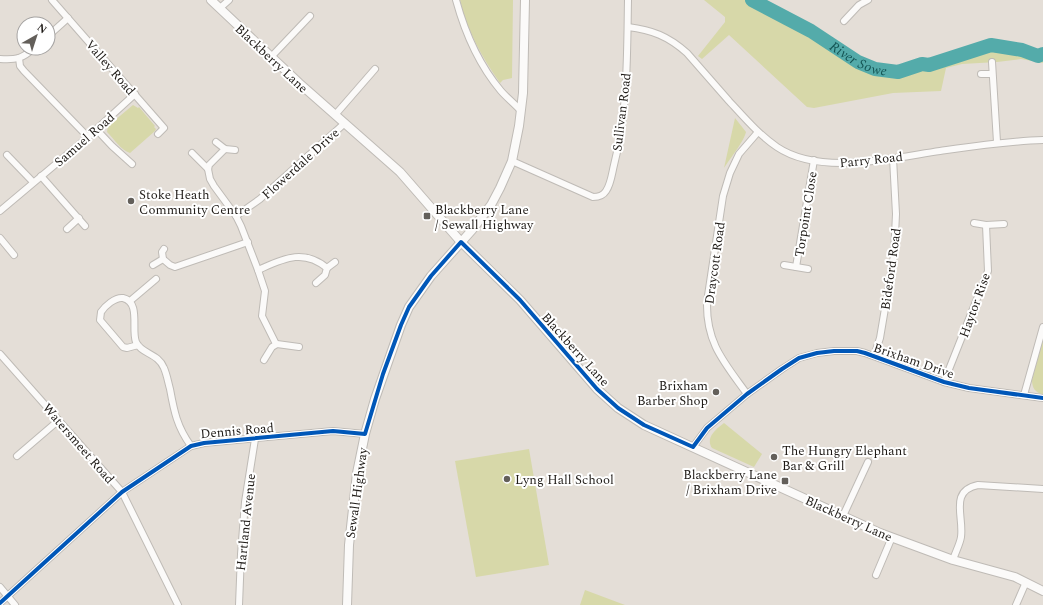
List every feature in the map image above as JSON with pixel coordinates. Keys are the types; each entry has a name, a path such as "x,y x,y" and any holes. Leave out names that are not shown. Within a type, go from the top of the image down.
{"street":[{"name":"Valley Road","path":"52,0 164,128 158,134"},
{"name":"Blackberry Lane","path":"211,0 271,57 400,172 461,242 520,300 597,389 618,408 644,425 843,516 892,537 953,560 1000,572 1026,582 1043,591"},
{"path":"220,8 229,0"},
{"path":"456,0 463,23 480,60 501,92 521,111"},
{"name":"Sewall Highway","path":"347,605 349,545 357,473 365,434 383,374 401,325 409,307 431,276 480,220 491,205 512,161 516,144 523,93 525,0"},
{"name":"Sullivan Road","path":"512,161 593,197 601,196 607,190 619,147 622,126 625,97 628,0"},
{"path":"844,21 859,5 868,0"},
{"path":"271,57 310,16"},
{"path":"56,29 68,18"},
{"name":"Parry Road","path":"628,27 646,30 664,36 675,43 687,53 758,132 778,148 798,156 814,160 840,163 893,158 997,142 1043,140"},
{"path":"0,59 12,60 22,56"},
{"path":"19,58 20,66 24,71 88,137"},
{"path":"992,62 997,142"},
{"path":"335,115 375,70"},
{"path":"981,74 992,74"},
{"name":"Samuel Road","path":"0,211 88,137 135,94"},
{"name":"Flowerdale Drive","path":"236,216 260,199 345,123"},
{"path":"96,129 132,164"},
{"name":"Draycott Road","path":"747,394 721,358 713,343 707,315 707,302 723,196 730,173 739,154 758,132"},
{"path":"216,142 225,149 235,150"},
{"path":"208,169 212,161 225,149"},
{"path":"192,153 208,169 214,186 236,216 248,242 265,291 262,316 276,344"},
{"path":"7,155 33,182"},
{"name":"Bideford Road","path":"874,356 880,338 894,255 896,214 893,158"},
{"name":"Torpoint Close","path":"796,268 814,160"},
{"path":"41,176 85,226"},
{"path":"67,229 79,218"},
{"path":"974,223 986,225 1004,224"},
{"name":"Haytor Rise","path":"944,382 988,271 986,225"},
{"path":"0,238 14,255"},
{"path":"164,249 162,252 163,259 172,267 179,266 248,242"},
{"path":"258,270 283,260 301,256 312,259 327,268"},
{"path":"153,265 163,259"},
{"path":"316,283 325,275 327,268 335,262"},
{"name":"Torpoint Close","path":"784,265 808,269"},
{"path":"130,302 156,279"},
{"path":"138,345 127,348 123,347 100,320 100,312 116,299 124,299 130,302 134,310 135,338 138,345 144,351 152,354 161,362 166,374 178,424 191,446"},
{"path":"1024,395 1043,327"},
{"path":"264,360 276,344 280,343 299,347"},
{"name":"Brixham Drive","path":"693,448 707,428 747,394 782,368 799,358 817,353 857,351 944,382 970,388 1043,398"},
{"name":"Watersmeet Road","path":"0,354 122,492 178,605"},
{"path":"17,456 59,420"},
{"name":"Dennis Road","path":"0,603 122,492 191,446 204,443 333,432 365,434"},
{"name":"Hartland Avenue","path":"239,605 245,502 255,439"},
{"path":"843,516 868,462"},
{"path":"953,560 961,537 959,502 965,491 971,486 978,485 1043,489"},
{"path":"876,575 892,537"},
{"path":"1016,605 1026,582"},
{"path":"0,587 15,605"}],"green space":[{"path":"460,0 513,0 512,78 503,80 500,83 493,73 471,33"},
{"path":"704,0 748,0 828,43 856,65 874,71 895,75 916,70 921,66 930,67 953,58 992,48 1040,59 1043,58 1043,63 1021,59 962,64 946,68 941,91 893,93 814,108 807,107 729,35 702,59 698,56 725,22 725,17"},
{"path":"133,105 138,108 139,107 156,129 130,153 121,147 107,132 108,126"},
{"path":"735,118 746,132 740,145 724,168"},
{"path":"1043,339 1043,395 1034,389 1032,380"},
{"path":"724,423 762,454 754,467 712,448 710,441 712,434"},
{"path":"529,449 549,565 476,577 455,461"},
{"path":"585,590 625,605 580,605"}],"waterway":[{"name":"River Sowe","path":"752,0 811,31 858,62 875,69 898,72 922,64 929,65 991,45 1022,50 1038,56 1043,54"}],"cycle path":[{"path":"0,603 122,492 191,446 204,443 333,431 365,434 383,374 409,307 431,276 461,242 520,300 597,389 618,408 644,425 693,447 707,428 747,394 799,358 817,353 857,351 944,382 969,388 1043,398"}],"place":[{"name":"Stoke Heath Community Centre","path":"131,201"},
{"name":"Blackberry Lane / Sewall Highway","path":"427,216"},
{"name":"Brixham Barber Shop","path":"716,392"},
{"name":"The Hungry Elephant Bar & Grill","path":"774,457"},
{"name":"Lyng Hall School","path":"507,479"},
{"name":"Blackberry Lane / Brixham Drive","path":"785,481"}]}
